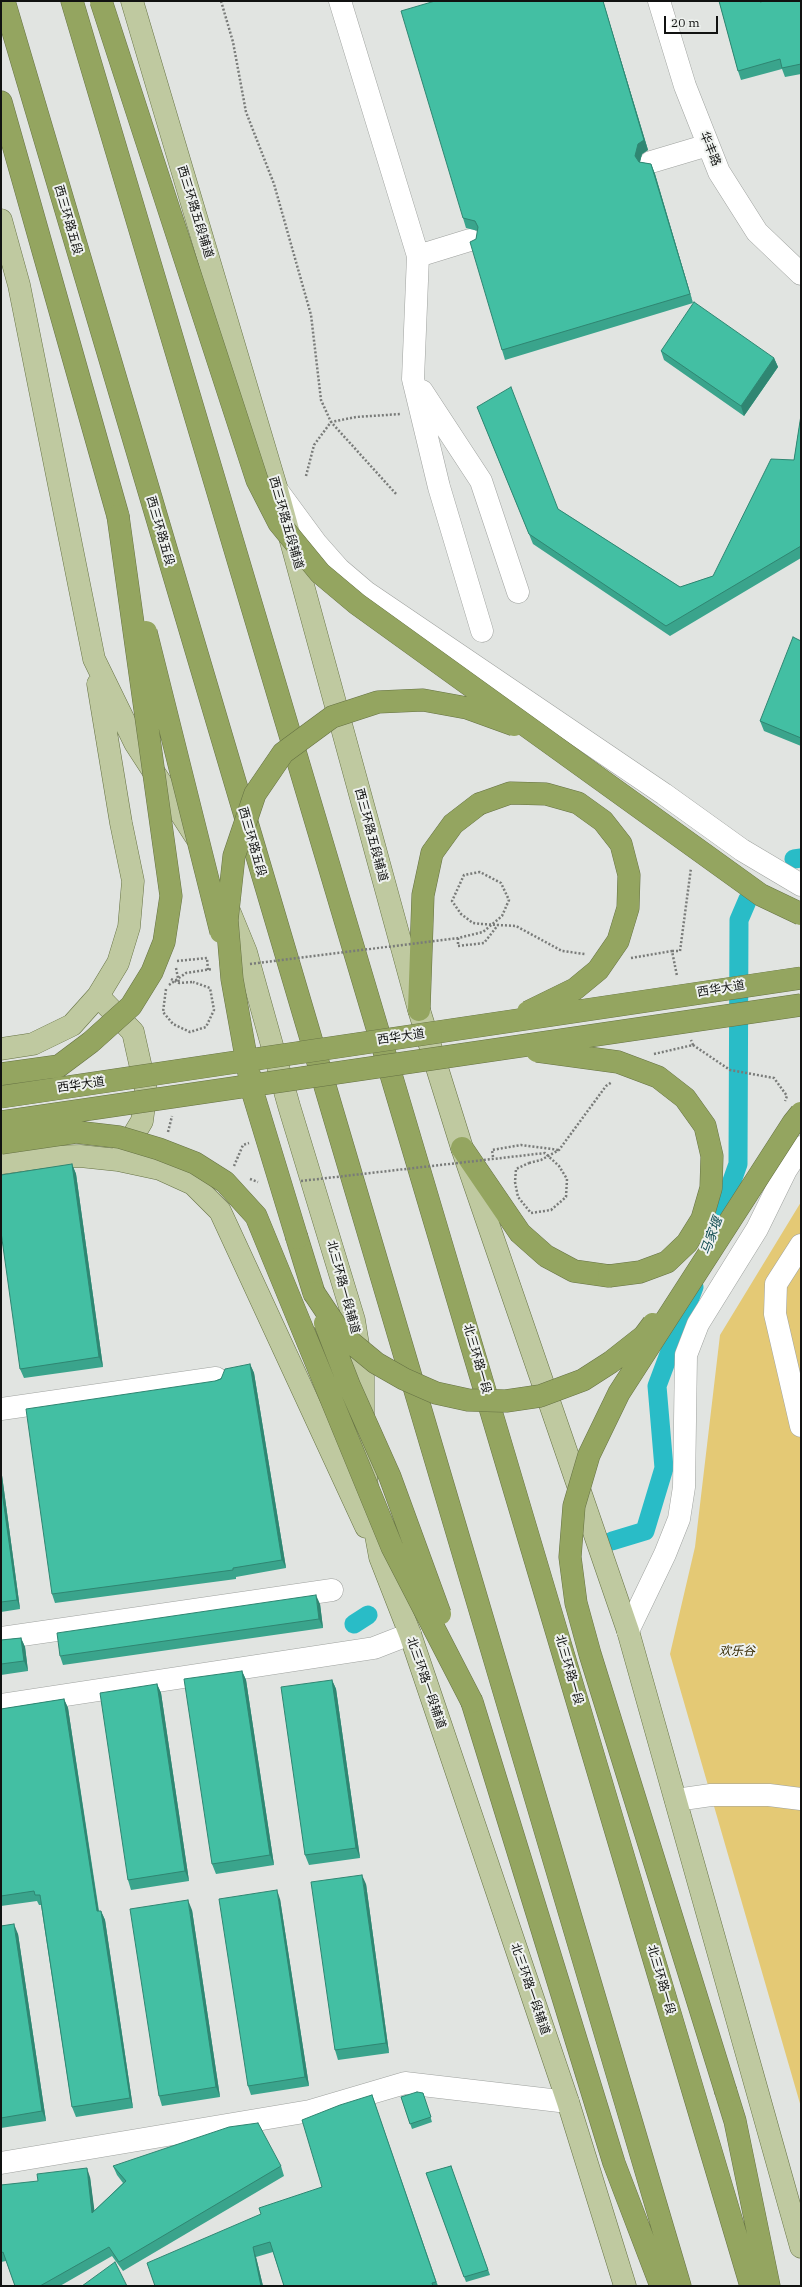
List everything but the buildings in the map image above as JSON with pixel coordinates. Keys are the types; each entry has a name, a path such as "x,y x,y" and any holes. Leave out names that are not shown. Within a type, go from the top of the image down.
{"highway":[{"name":"西三环路五段","path":"4,1 680,2286"},
{"name":"北三环路一段","path":"72,1 751,2286"},
{"path":"102,1 256,480 280,523 320,573 357,604 541,735 761,896 801,914"},
{"path":"1,102 118,516 232,971"},
{"path":"1,1092 59,1066 91,1042 130,1006 152,972 164,942 171,896 118,516"},
{"path":"541,735 467,708 423,700 378,702 332,717 283,753 255,794 234,856 227,920 232,971 252,1090 314,1293 349,1385 390,1477 472,1702 614,2163 660,2286"},
{"path":"419,1010 422,896 432,853 453,824 479,804 510,794 546,794 578,803 603,821 620,844 629,875 628,908 618,941 598,970 575,989 508,1021"},
{"name":"西华大道","path":"1,1097 801,978"},
{"name":"西华大道","path":"1,1122 801,1005"},
{"path":"462,1148 520,1233 546,1256 574,1271 609,1276 640,1272 667,1262 687,1243 702,1219 711,1188 712,1156 705,1126 684,1098 658,1077 618,1062 510,1048"},
{"path":"1,1074 59,1066"},
{"path":"769,2286 735,2121 590,1654 576,1603 570,1557 574,1506 590,1455 619,1393 792,1123 801,1113"},
{"path":"1,1126 76,1132 119,1138 160,1149 195,1163 225,1182 256,1216 392,1547 472,1702"},
{"path":"1,1144 76,1132"},
{"path":"314,1293 342,1335 376,1363 404,1379 436,1393 468,1400 506,1401 540,1396 583,1380 611,1362 644,1336 701,1266"}],"main road":[{"name":"西三环路五段辅道","path":"132,1 277,490 419,1010 462,1148"},
{"path":"1,220 19,286 94,659 121,823 133,881 128,927 118,963 98,996 72,1025 33,1044 1,1049"},
{"name":"北三环路一段辅道","path":"94,659 135,743 206,852 246,952 279,1069 354,1320 363,1376 363,1434 367,1487 380,1557 410,1634 568,2102 625,2286"},
{"path":"98,996 133,1032 146,1090 142,1121 118,1160"},
{"path":"462,1148 628,1631 801,2247"},
{"path":"1,1163 44,1156 80,1156 118,1160 160,1169 193,1184 220,1211 380,1557"}],"street":[{"path":"340,1 418,256 413,379 438,487 482,631"},
{"name":"华丰路","path":"659,1 685,86 719,172 757,232 801,274"},
{"path":"651,162 708,145"},
{"path":"418,256 470,240"},
{"path":"413,379 481,481 518,592"},
{"path":"277,490 316,543 339,569 366,592 664,794 742,850 801,885"},
{"path":"628,1631 666,1554 679,1519 684,1487 686,1355 698,1324 757,1229 786,1170 801,1147"},
{"path":"801,1245 776,1284 775,1314 801,1426"},
{"path":"1,1409 216,1378"},
{"path":"1,1638 332,1590"},
{"path":"1,1705 374,1648 410,1634"},
{"path":"676,1800 710,1795 769,1795 801,1799"},
{"path":"1,2163 310,2111 405,2083 568,2102"}],"path":[{"path":"221,1 233,42 246,112 274,184 312,315 322,400 331,422 397,495"},
{"path":"306,476 314,445 331,422 370,415 422,413"},
{"path":"672,951 680,950 691,866"},
{"path":"193,982 210,988 214,1010 206,1027 190,1032 173,1024 163,1012 167,986 186,973 208,970 232,971 458,938 483,932 502,916 509,900 501,883 480,872 464,876 452,901 461,914 473,923 481,924"},
{"path":"458,938 458,946 484,943 499,925"},
{"path":"179,984 175,962 207,958 208,970"},
{"path":"692,1046 730,1070 751,1074"},
{"path":"237,1173 234,1166 243,1145 250,1142"},
{"path":"493,1158 492,1150 521,1144 559,1150"},
{"path":"298,1182 546,1153 559,1166 567,1179 566,1197 551,1210 531,1213 518,1197 515,1182 516,1169 529,1163"},
{"path":"247,1182 259,1187"},
{"path":"258,1182 264,1182"}],"green space":[{"name":"欢乐谷","path":"801,1202 801,2107 670,1654 695,1547 720,1335"}],"waterway":[{"name":"马家堰","path":"794,859 801,858"},
{"name":"马家堰","path":"710,1243 738,1164 739,920 748,899"},
{"name":"马家堰","path":"612,1541 645,1531 664,1468 657,1386 694,1287"},
{"name":"马家堰","path":"354,1624 368,1615"}]}
